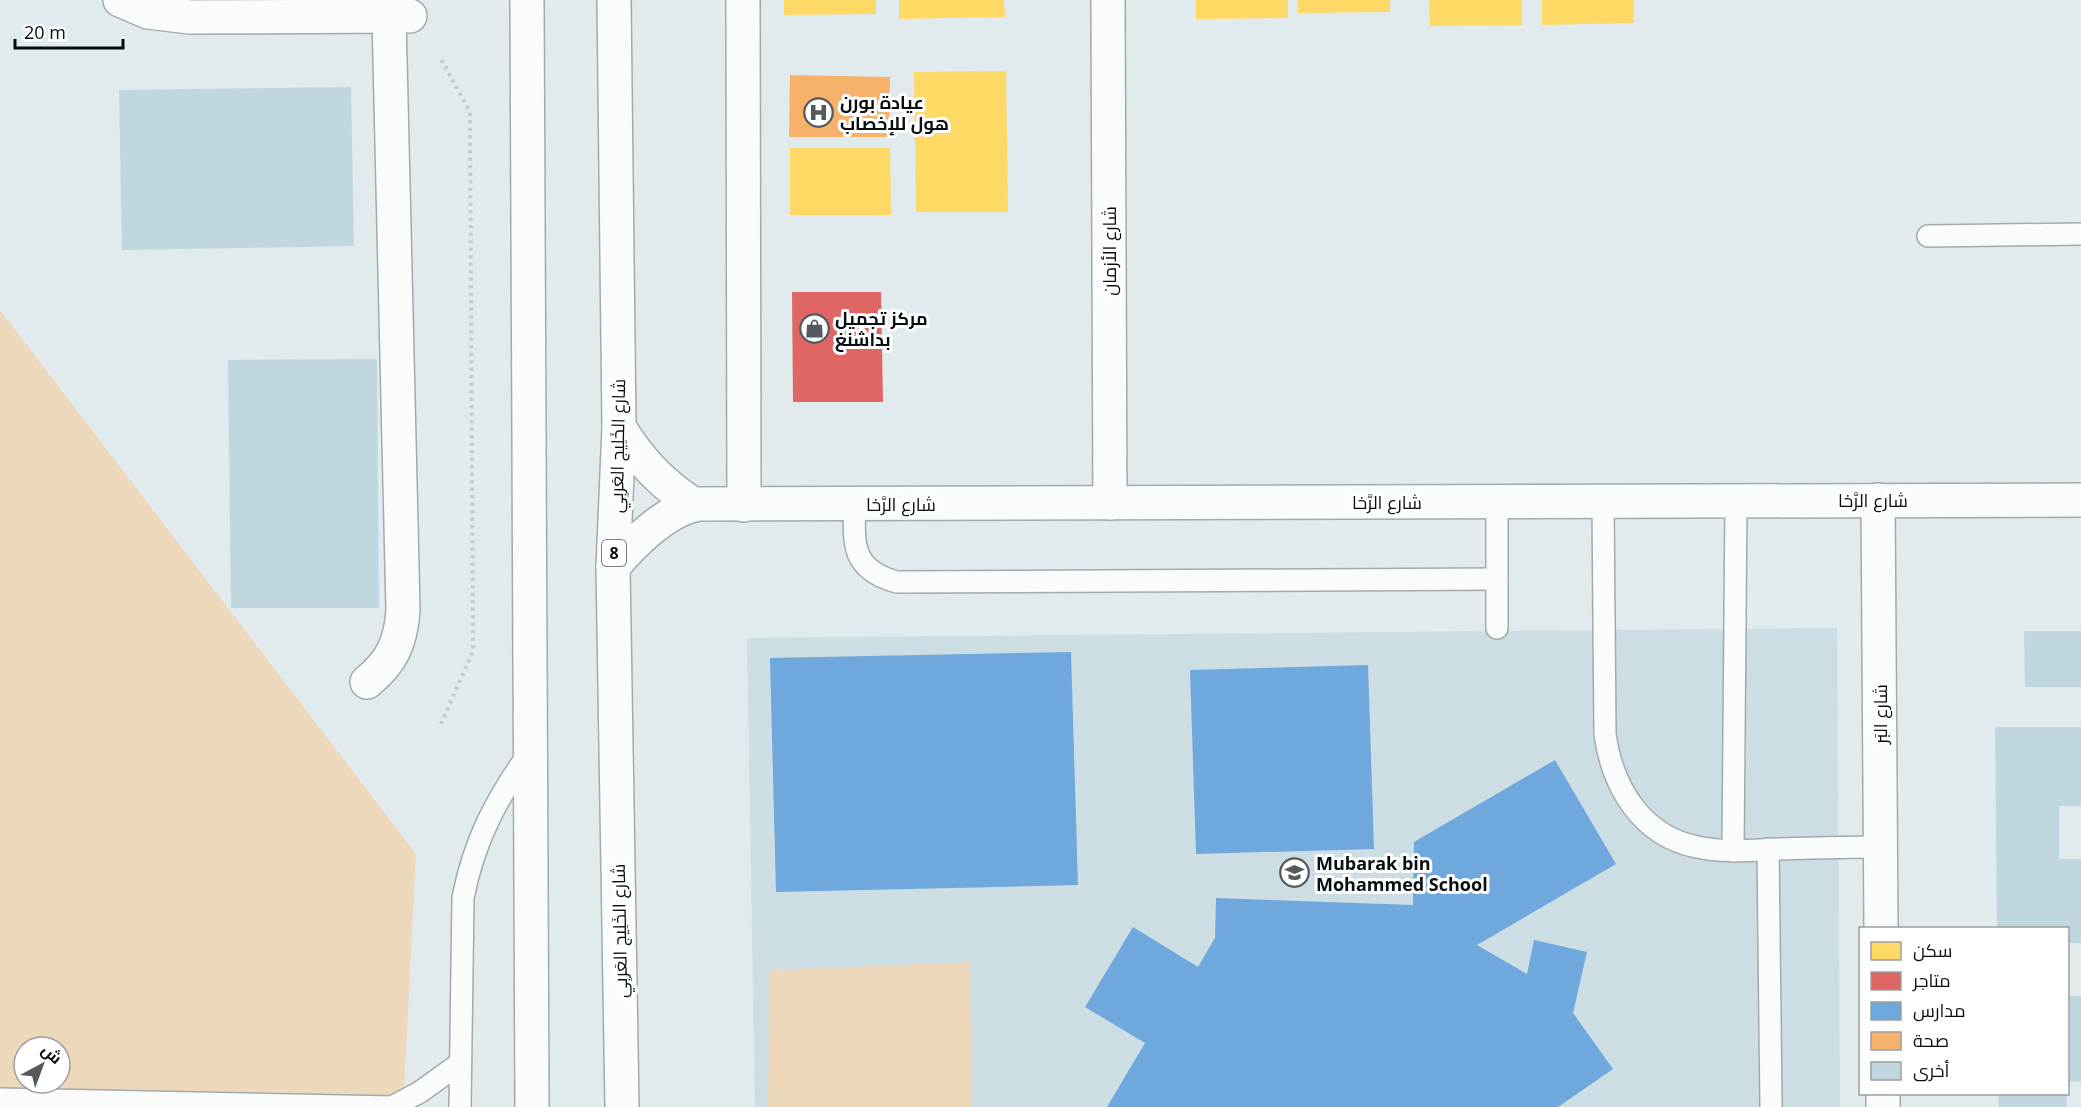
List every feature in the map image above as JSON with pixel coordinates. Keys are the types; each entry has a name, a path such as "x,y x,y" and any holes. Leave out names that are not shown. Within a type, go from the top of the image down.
{"main road":[{"path":"120,0 148,12 169,15 225,8 334,8 400,16 402,629 389,661 367,682"},
{"path":"527,0 532,1107"},
{"name":"شارع الخَلِيج العَربِي","path":"614,0 620,427 613,567 622,1107"},
{"path":"743,0 744,504"},
{"name":"شارع الأزمان","path":"1108,0 1110,503"},
{"path":"620,427 633,450 650,471 694,505"},
{"name":"شارع البَر","path":"1878,500 1881,927"},
{"name":"شارع الرَّخا","path":"613,567 626,551 657,524 694,505 2081,500"}],"lane":[{"path":"1928,236 2081,234"},
{"path":"1604,501 1605,734 1608,755 1617,782 1628,802 1644,819 1660,831 1678,841 1697,847 1733,850 1881,847"},
{"path":"1733,850 1736,501"},
{"path":"1497,502 1497,627"},
{"path":"855,504 853,533 861,561 870,572 883,579 897,582 1497,579"},
{"path":"460,1107 463,898 468,870 477,842 492,810 510,779 530,752"},
{"path":"1768,849 1771,1107"},
{"path":"0,1099 393,1107 420,1092 459,1064"}],"path":[{"path":"441,59 470,112 473,651 441,724"}],"shaded area":[{"path":"0,310 416,854 403,1107 0,1107"},
{"name":"Mubarak bin Mohammed School","path":"1837,628 1840,1107 755,1107 747,638"},
{"path":"970,962 972,1107 768,1107 769,970"}],"building: سكن":[{"path":"784,0 876,0 876,14 784,15"},
{"path":"899,0 1004,0 1005,17 899,19"},
{"path":"1196,0 1288,0 1288,18 1196,19"},
{"path":"1298,0 1390,0 1390,12 1298,13"},
{"path":"1429,0 1522,0 1522,25 1430,26"},
{"path":"1542,0 1634,0 1634,23 1542,25"},
{"path":"1006,71 1008,212 916,212 914,72"},
{"path":"790,148 890,148 891,215 790,215"}],"building: متاجر":[{"path":"792,292 881,292 883,402 793,402"}],"building: مدارس":[{"path":"1071,652 1078,885 776,892 770,658"},
{"path":"1368,665 1374,849 1196,854 1190,670"},
{"path":"1555,760 1616,864 1477,945 1527,974 1534,940 1587,952 1573,1013 1613,1069 1558,1107 1107,1107 1145,1043 1085,1007 1133,927 1198,967 1215,938 1216,898 1413,905 1414,842"}],"building: صحة":[{"path":"790,75 890,77 889,137 789,137"}],"building: أخرى":[{"path":"351,87 354,246 122,250 119,90"},
{"path":"377,359 379,608 231,608 228,360"},
{"path":"2024,631 2081,631 2081,687 2025,687"},
{"path":"1995,727 2081,727 2081,806 2059,806 2059,859 2081,859 2081,943 2069,943 2069,927 1997,927"},
{"path":"2069,996 2081,996 2081,1082 2069,1081"},
{"path":"1998,1095 2067,1095 2066,1107 1999,1107"}],"place":[{"name":"عيادة بورن هول للإخصاب","path":"819,112"},
{"name":"مركز تجميل بداشنغ","path":"814,328"},
{"name":"Mubarak bin Mohammed School","path":"1295,873"}]}
